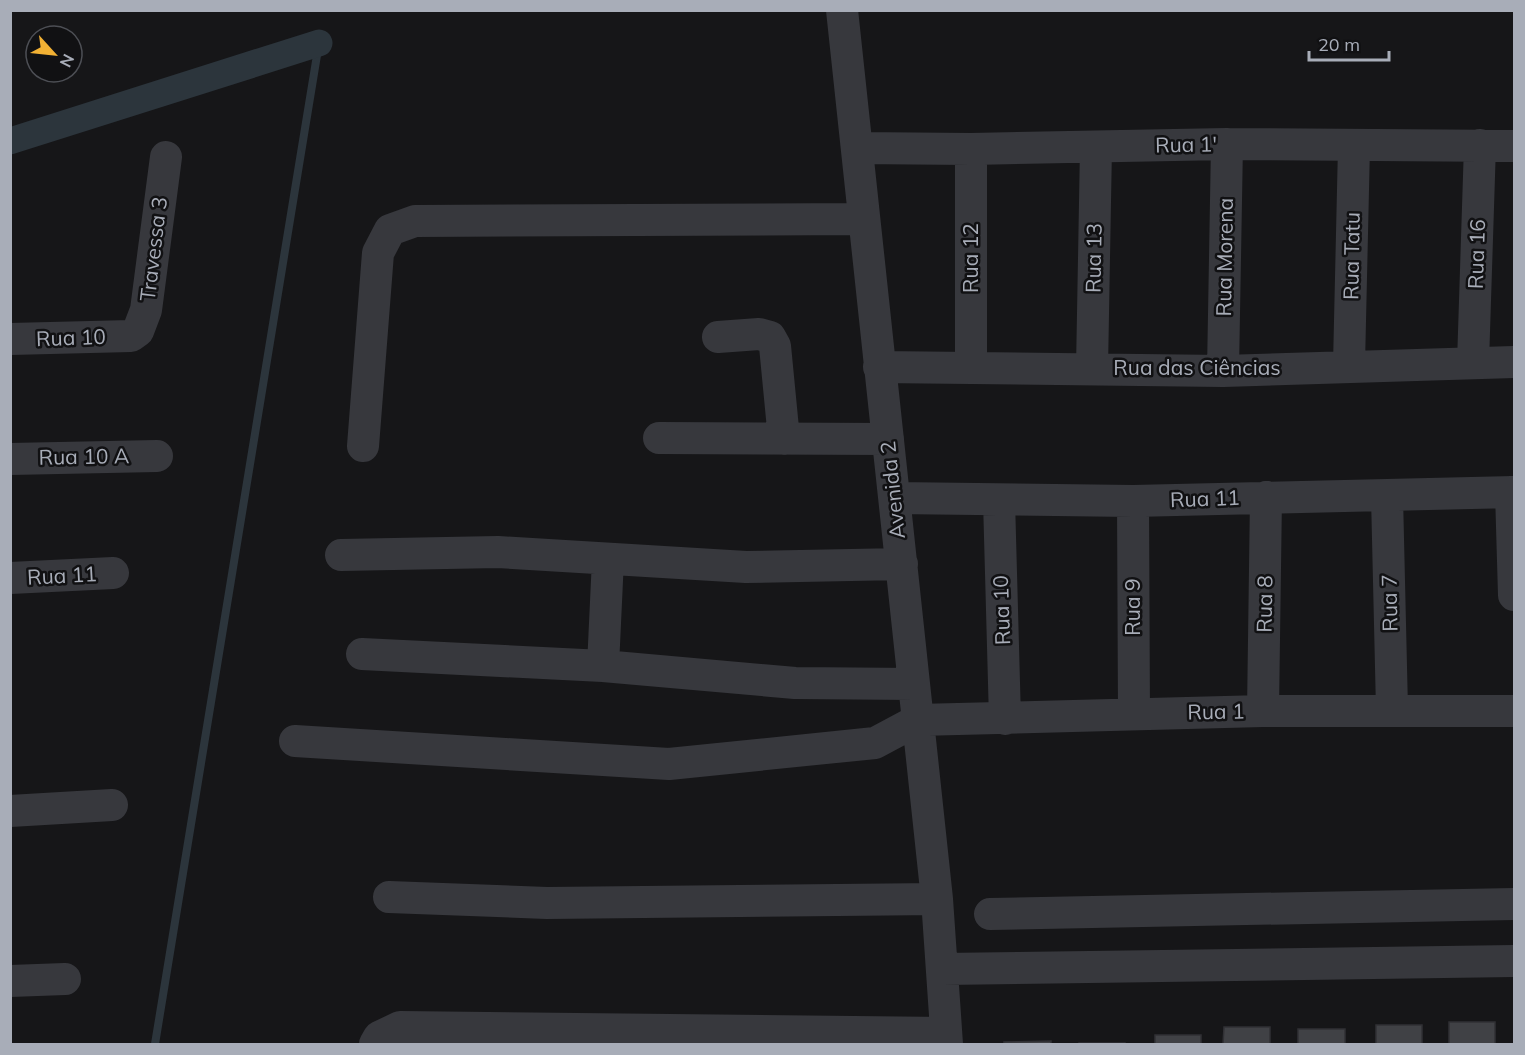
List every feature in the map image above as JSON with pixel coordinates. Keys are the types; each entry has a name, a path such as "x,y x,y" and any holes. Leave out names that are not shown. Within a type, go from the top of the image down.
{"street":[{"name":"Avenida 2","path":"842,10 937,898 946,1039"},
{"name":"Rua 1'","path":"857,148 971,149 1227,144 1515,146"},
{"name":"Rua Morena","path":"1223,371 1227,144"},
{"name":"Rua Tatu","path":"1349,365 1354,146"},
{"name":"Rua 16","path":"1473,363 1480,146"},
{"name":"Rua 13","path":"1092,369 1096,147"},
{"name":"Rua 12","path":"971,149 971,367"},
{"name":"Travessa 3","path":"131,336 138,331 146,310 166,156"},
{"path":"363,446 378,253 390,230 415,221 864,219"},
{"path":"718,337 759,334 770,337 775,346 784,439"},
{"name":"Rua 10","path":"10,339 131,336"},
{"name":"Rua das Ciências","path":"879,367 1223,371 1349,365 1515,362"},
{"path":"658,438 888,440"},
{"name":"Rua 10 A","path":"10,459 157,456"},
{"path":"1513,492 1515,595"},
{"name":"Rua 11","path":"895,498 1132,501 1513,492"},
{"name":"Rua 7","path":"1387,496 1392,709"},
{"name":"Rua 8","path":"1263,711 1266,497"},
{"name":"Rua 10","path":"999,500 1005,719"},
{"name":"Rua 9","path":"1132,501 1134,714"},
{"path":"341,555 498,552 746,567 902,564"},
{"path":"603,666 608,559"},
{"name":"Rua 11","path":"10,578 113,573"},
{"path":"362,654 603,666 795,683 915,684"},
{"name":"Rua 1","path":"918,720 1392,709 1515,711"},
{"path":"295,741 669,764 876,743 918,720"},
{"path":"10,811 112,805"},
{"path":"389,897 548,903 937,898"},
{"path":"990,914 1515,904"},
{"path":"943,969 1515,962"},
{"path":"10,981 65,979"},
{"path":"375,1044 379,1037 400,1027 432,1036 946,1039"}],"building":[{"path":"1449,1022 1495,1022 1495,1044 1449,1044"},
{"path":"1376,1025 1422,1025 1422,1044 1376,1044"},
{"path":"1224,1027 1270,1027 1270,1044 1223,1044"},
{"path":"1298,1029 1345,1029 1345,1044 1298,1044"},
{"path":"1155,1035 1201,1035 1201,1044 1155,1044"},
{"path":"1051,1041 1051,1044 1004,1044 1004,1042"},
{"path":"1125,1043 1125,1044 1079,1044"}],"waterway":[{"path":"155,1044 319,43"},
{"path":"10,141 319,43"}]}
